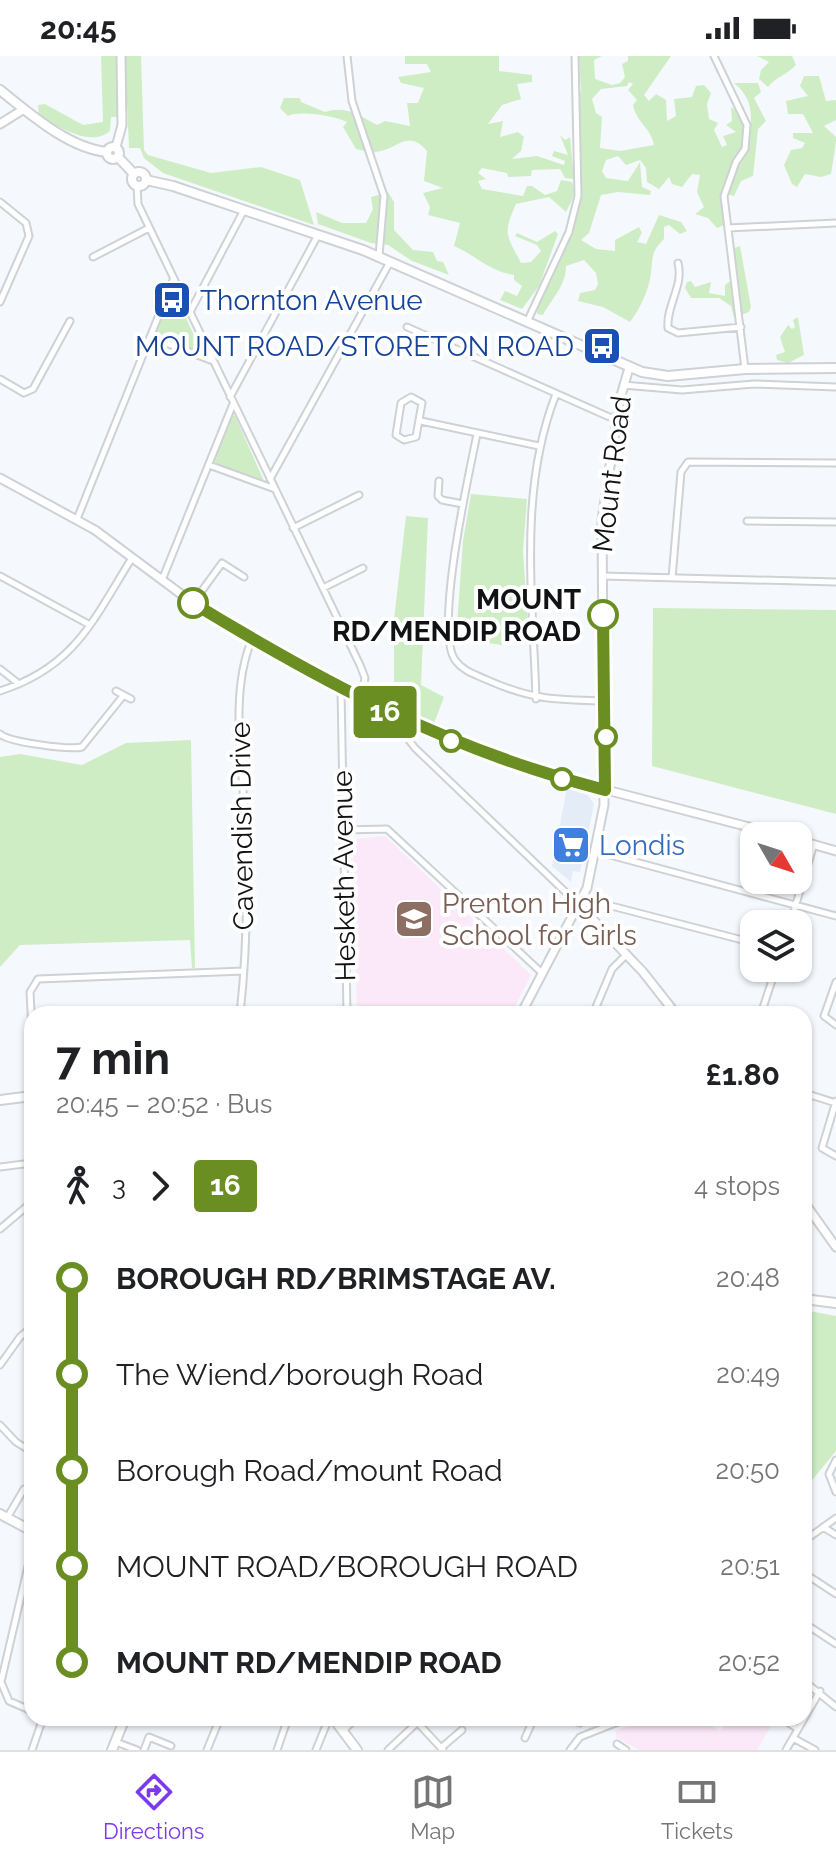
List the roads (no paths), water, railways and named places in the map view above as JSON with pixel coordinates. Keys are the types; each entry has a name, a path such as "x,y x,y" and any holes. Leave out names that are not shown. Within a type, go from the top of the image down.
{"main road":[{"path":"0,90 71,138 113,152"},
{"name":"Mount Road","path":"113,152 134,174 142,173 142,183 244,209 379,256 629,368"},
{"path":"629,368 668,376 745,369 836,368"},
{"path":"0,1100 24,1097"},
{"path":"812,1300 836,1303"},
{"path":"4,1516 24,1527"},
{"path":"114,1746 122,1726"},
{"path":"338,1726 357,1750"}],"street":[{"path":"113,152 122,125 121,56"},
{"path":"347,56 352,101 384,196 379,256"},
{"path":"527,322 569,232 578,196 575,56"},
{"path":"714,56 747,125 745,149 730,176 724,196 745,369"},
{"path":"0,124 24,109"},
{"path":"142,183 138,204 365,678 361,700"},
{"path":"0,202 26,223 29,236 0,302"},
{"path":"190,312 244,209"},
{"path":"728,228 836,223"},
{"path":"93,257 149,228"},
{"path":"162,580 232,400 318,235"},
{"path":"270,479 390,261"},
{"path":"678,263 681,275 667,319 668,328 678,333 741,327"},
{"path":"77,519 174,279"},
{"path":"0,379 24,393 33,389 70,321"},
{"path":"407,327 616,420"},
{"path":"150,337 213,362"},
{"name":"Mount Road","path":"525,1006 588,885 605,790 603,509 622,385 629,368"},
{"path":"622,385 682,390 725,385 836,387"},
{"path":"536,699 530,558 539,446 556,394"},
{"path":"411,397 422,403 421,421 414,440 404,440 396,435 403,399 411,397"},
{"path":"421,421 539,446"},
{"path":"477,434 450,597 453,658 465,670 536,699 605,701"},
{"path":"672,578 681,472 688,462 836,463"},
{"path":"209,465 275,489"},
{"path":"0,478 77,519 193,603 252,639 341,690 403,720 503,761 740,825"},
{"path":"439,481 438,496 442,500 463,504"},
{"path":"293,528 359,495"},
{"path":"747,521 836,522"},
{"path":"0,691 58,664 90,625 133,557"},
{"path":"193,603 222,563 244,577"},
{"path":"323,588 363,568"},
{"path":"0,576 90,625"},
{"path":"602,576 836,582"},
{"name":"Cavendish Drive","path":"241,1006 246,883 241,674 252,639"},
{"path":"0,669 20,684"},
{"name":"Hesketh Avenue","path":"341,690 347,1006"},
{"path":"116,691 131,699"},
{"path":"0,734 10,741 32,740 71,749 82,747 123,696"},
{"path":"403,720 401,730 405,738 579,905 627,954 669,1006"},
{"path":"342,830 387,829 542,973"},
{"path":"794,910 814,844 836,851"},
{"path":"595,851 836,916"},
{"path":"579,905 595,902 740,939"},
{"path":"599,1006 612,969 627,954"},
{"path":"31,1006 30,992 38,979 244,971"},
{"path":"834,981 824,1016 836,1025"},
{"path":"764,1006 771,982"},
{"path":"812,1095 836,1102 822,1148 836,1156"},
{"path":"0,1167 24,1164"},
{"path":"0,1229 24,1209"},
{"path":"812,1213 836,1247"},
{"path":"0,1365 24,1338"},
{"path":"0,1425 24,1447"},
{"path":"836,1460 829,1474 836,1492"},
{"path":"4,1516 24,1489"},
{"path":"812,1535 836,1518"},
{"path":"823,1527 836,1535"},
{"path":"812,1578 836,1594"},
{"path":"24,1583 1,1682 9,1701 24,1708"},
{"path":"812,1628 836,1644"},
{"path":"812,1686 836,1707"},
{"path":"812,1705 820,1691"},
{"path":"32,1750 40,1726"},
{"path":"207,1750 217,1726"},
{"path":"277,1750 285,1726"},
{"path":"316,1750 327,1726"},
{"path":"342,1731 347,1726"},
{"path":"388,1750 414,1726"},
{"path":"425,1726 442,1749 462,1730"},
{"path":"525,1738 530,1726"},
{"path":"582,1726 585,1734"},
{"path":"570,1750 585,1734 606,1726"},
{"path":"793,1726 798,1729"},
{"path":"786,1750 800,1726"},
{"path":"144,1750 149,1737 171,1746"},
{"path":"793,1738 815,1750"},
{"path":"617,1744 626,1750"},
{"path":"114,1746 137,1750"}],"place":[{"name":"Thornton Avenue","path":"172,300"},
{"name":"MOUNT ROAD/STORETON ROAD","path":"602,346"},
{"name":"MOUNT RD/MENDIP ROAD","path":"603,615"},
{"name":"Londis","path":"571,845"},
{"name":"Prenton High School for Girls","path":"414,919"}]}
